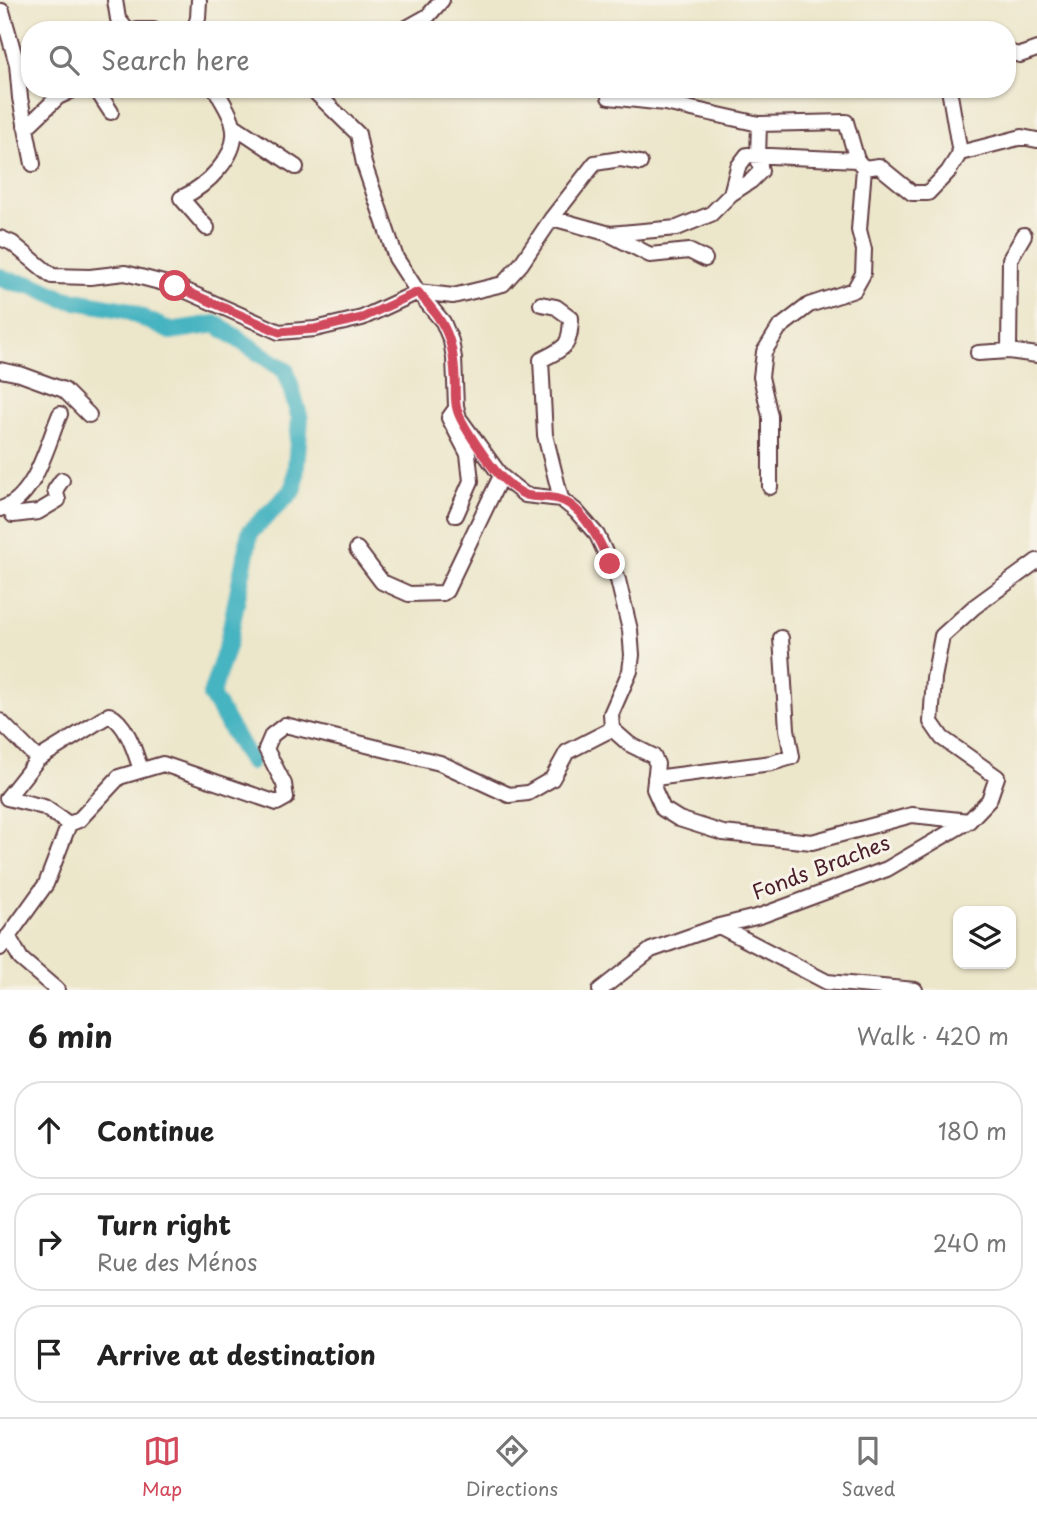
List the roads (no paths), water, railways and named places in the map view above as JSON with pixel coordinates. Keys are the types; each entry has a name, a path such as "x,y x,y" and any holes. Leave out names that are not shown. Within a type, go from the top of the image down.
{"street":[{"path":"114,0 120,21"},
{"path":"197,21 200,0"},
{"path":"419,21 428,16 442,0"},
{"path":"2,11 21,58"},
{"path":"1016,54 1037,49"},
{"path":"24,98 25,126 33,164"},
{"path":"25,126 57,98"},
{"path":"102,98 111,112"},
{"path":"207,228 181,198 198,190 216,173 234,143 233,125 220,98"},
{"path":"321,98 358,134 364,164 396,258 418,292 443,322 454,358 459,418 501,476 525,495 561,499 597,534 618,580 630,630 632,655 630,671 611,714 612,729 629,744 653,756 657,764 654,789 663,809 679,818 734,834 812,842 912,815 969,821"},
{"path":"619,98 665,103 759,124 846,122 860,164 859,230 864,250 863,274 854,290 808,306 779,328 764,352 761,377 770,416 770,487"},
{"path":"610,234 677,228 710,214 731,194 738,167 747,155 879,166 912,193 928,193 948,172 960,153 950,98"},
{"path":"758,157 759,124"},
{"path":"233,125 296,167"},
{"path":"960,153 1023,137 1037,140"},
{"path":"0,239 12,243 52,276 90,277 125,273 175,286 279,332 315,329 362,318 418,292 453,296 503,284 521,264 552,218 595,163 620,159 640,163"},
{"path":"552,218 610,234 650,255 688,251 705,259"},
{"path":"1009,351 1010,259 1024,235"},
{"path":"541,304 556,307 571,318 570,338 565,348 541,359 545,435 561,499"},
{"path":"978,353 1009,351 1037,355"},
{"path":"0,370 20,374 64,390 89,415"},
{"path":"456,406 449,418 468,454 471,481 456,515"},
{"path":"60,414 31,486 4,508 13,515 38,512 58,500 55,490 62,480"},
{"path":"357,549 382,582 410,594 443,593 501,476"},
{"name":"Fonds Braches","path":"600,990 651,950 719,926 760,916 887,869 969,821 989,800 997,778 942,737 931,722 934,678 942,636 974,607 1037,561"},
{"path":"655,778 772,763 792,757 787,729 781,638"},
{"path":"69,824 44,807 4,796 38,759 109,715 119,720 124,728 141,770"},
{"path":"0,721 38,759"},
{"path":"57,990 4,942 46,884 69,824 79,820 119,777 163,764 277,803 286,798 284,784 266,749 272,735 285,725 440,762 509,795 528,793 552,779 568,752 612,729"},
{"path":"719,926 826,986 915,990"}],"waterway":[{"path":"0,277 32,285 65,299 126,310 170,331 216,324 286,371 300,419 294,489 250,532 228,643 211,695 250,761"}]}
